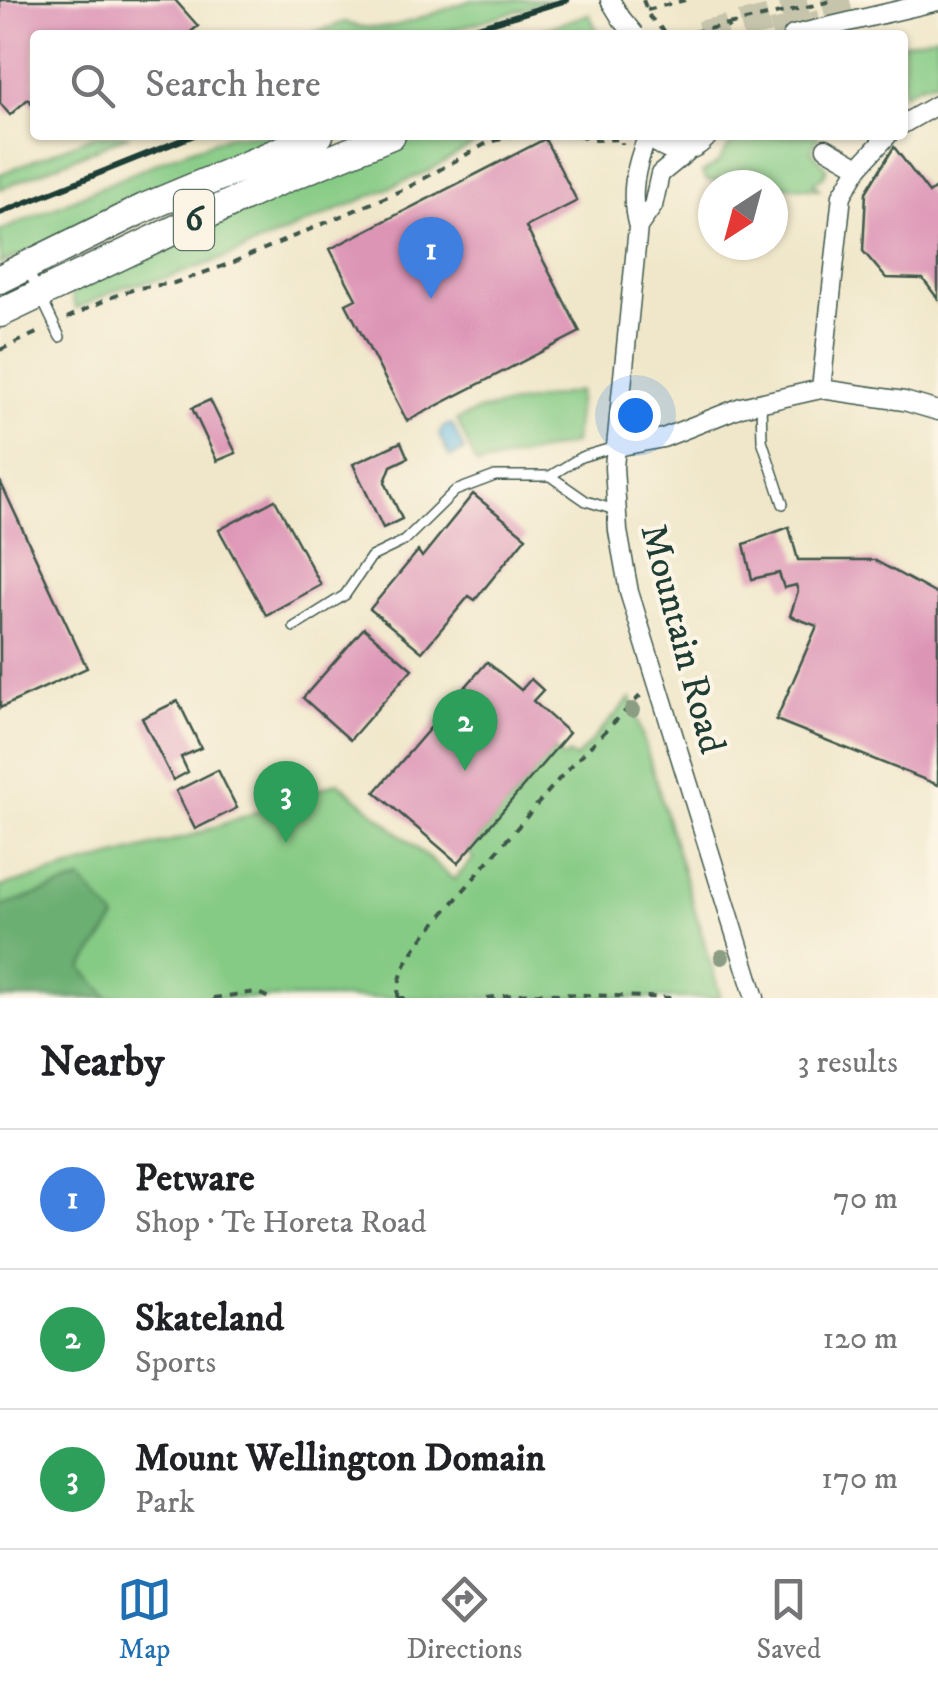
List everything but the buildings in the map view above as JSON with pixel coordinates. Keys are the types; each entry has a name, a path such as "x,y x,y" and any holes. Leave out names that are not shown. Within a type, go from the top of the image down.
{"main road":[{"name":"6","path":"0,279 144,208 307,140"},
{"name":"6","path":"0,313 267,186 379,140"}],"street":[{"path":"610,0 623,27"},
{"path":"813,30 938,1"},
{"path":"908,121 938,104"},
{"name":"Mountain Road","path":"647,140 635,168 632,205 638,228 616,447 615,510 629,592 755,998"},
{"path":"654,140 664,149 687,152"},
{"name":"Mountain Road","path":"638,228 652,206 660,174 705,140"},
{"path":"821,389 842,195 858,167 883,140"},
{"path":"826,148 858,167"},
{"path":"616,447 663,438 760,402 821,389 904,400 938,411"}],"lane":[{"path":"26,265 60,337"},
{"path":"760,402 759,426 784,504"},
{"path":"294,627 345,595 371,557 404,542 454,492 494,476 550,476 581,457 616,447"},
{"path":"550,476 586,501 615,510"}],"path":[{"path":"643,0 646,10 663,30"},
{"path":"646,10 686,0"},
{"path":"702,30 836,0"},
{"path":"728,25 729,30"},
{"path":"0,350 112,297 229,264 407,188 498,140"},
{"path":"621,153 622,140"},
{"path":"407,998 398,998 398,984 406,961 426,934 565,772 644,693"},
{"path":"213,998 256,992 269,998"},
{"path":"487,998 528,993 674,998"}],"green space":[{"path":"472,0 552,0 453,30 322,30 345,22 376,28 425,17"},
{"path":"589,14 597,30 541,30"},
{"path":"938,35 938,80 908,91 908,42"},
{"path":"83,140 117,140 0,189 0,174"},
{"path":"218,140 287,140 0,264 0,231"},
{"path":"409,140 485,140 429,171 230,256 170,277 123,287 76,309 70,290 289,188"},
{"path":"733,140 816,140 811,150 827,168 824,176 813,183 819,189 788,187 788,170 707,170 718,163"},
{"path":"579,391 574,444 477,465 457,420 478,411"},
{"path":"631,698 721,998 0,998 0,887 193,835 338,782 454,880 474,858 467,852 554,750 564,758 569,754 575,759"},
{"path":"81,880 116,919 82,968 109,998 0,998 0,907"}],"water":[{"path":"452,424 464,451 450,457 439,435 443,427"}],"tunnel":[{"path":"722,30 856,0"},
{"path":"794,30 821,24"}],"railway":[{"path":"468,30 567,0"},
{"path":"0,213 182,140"}],"place":[{"name":"Petware","path":"431,299"},
{"name":"Skateland","path":"465,771"},
{"name":"Mount Wellington Domain","path":"286,843"}]}
